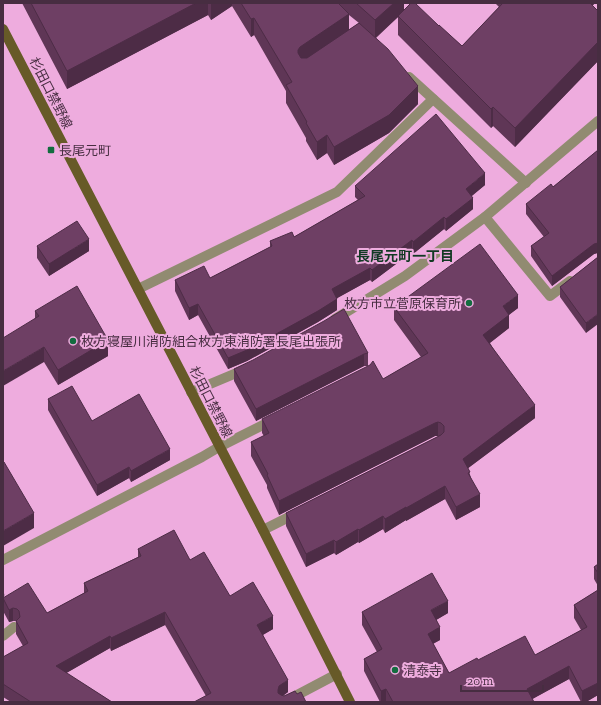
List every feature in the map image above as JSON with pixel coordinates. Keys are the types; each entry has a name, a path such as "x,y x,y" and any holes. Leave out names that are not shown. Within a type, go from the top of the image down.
{"main road":[{"name":"杉田口禁野線","path":"3,29 263,530 350,702"}],"street":[{"path":"399,69 526,183"},
{"path":"138,288 337,192 433,99"},
{"path":"327,324 404,276 485,217 598,122"},
{"path":"485,217 550,296 580,273"},
{"path":"191,392 256,364"},
{"path":"3,560 284,415"},
{"path":"263,530 305,509"},
{"path":"3,636 14,627"},
{"path":"284,702 337,674"}],"building":[{"path":"31,3 196,3 67,71"},
{"path":"241,3 338,3 349,14 300,47 298,53 301,58 307,58 359,23 388,49 418,86 389,115 334,147 327,135 317,142 286,85 292,82 254,18 251,19"},
{"path":"356,3 394,3 375,20"},
{"path":"411,3 415,3 462,46 503,3 590,3 598,11 598,42 515,128 493,107 491,109 398,16"},
{"path":"436,114 485,173 466,189 473,198 446,219 444,217 413,242 412,240 372,270 370,268 332,289 337,299 247,350 228,358 198,304 189,308 175,280 204,266 210,278 272,246 270,241 292,232 294,237 365,196 355,186"},
{"path":"598,150 598,243 594,244 552,276 531,246 549,233 526,204 551,184 553,187"},
{"path":"77,221 89,239 49,264 37,246"},
{"path":"480,244 518,295 503,306 509,315 483,335 535,405 463,459 470,472 468,473 480,494 456,507 445,486 385,519 383,516 336,542 334,540 306,554 286,513 441,435 444,432 444,426 438,422 435,423 279,501 267,475 268,474 251,442 269,433 262,419 370,365 373,361 383,379 428,353 394,307"},
{"path":"598,257 598,314 586,323 560,287"},
{"path":"77,286 108,340 58,370 44,347 3,371 3,338 39,316 35,311"},
{"path":"344,309 368,353 256,409 234,369"},
{"path":"72,386 92,421 139,394 170,449 131,471 129,467 97,485 48,399"},
{"path":"3,462 34,513 3,531"},
{"path":"174,530 190,560 204,552 230,596 253,582 273,616 257,625 288,680 279,686 278,693 284,696 295,691 297,694 301,692 306,702 194,702 211,693 165,612 111,638 110,636 56,666 112,702 31,702 3,684 3,657 28,643 16,621 20,617 19,611 13,608 9,610 3,598 28,583 47,613 88,591 84,583 141,556 138,549"},
{"path":"598,564 598,573 594,567"},
{"path":"432,573 448,601 431,610 440,627 428,634 449,673 477,658 478,660 525,636 535,655 587,627 574,605 598,590 598,683 582,691 569,666 527,689 534,702 393,702 386,689 381,691 364,659 382,649 362,612"}],"place":[{"name":"長尾元町","path":"51,150"},
{"name":"枚方市立菅原保育所","path":"469,303"},
{"name":"枚方寝屋川消防組合枚方東消防署長尾出張所","path":"73,341"},
{"name":"清泰寺","path":"395,670"}],"district":[{"name":"長尾元町一丁目","path":"405,256"}]}
